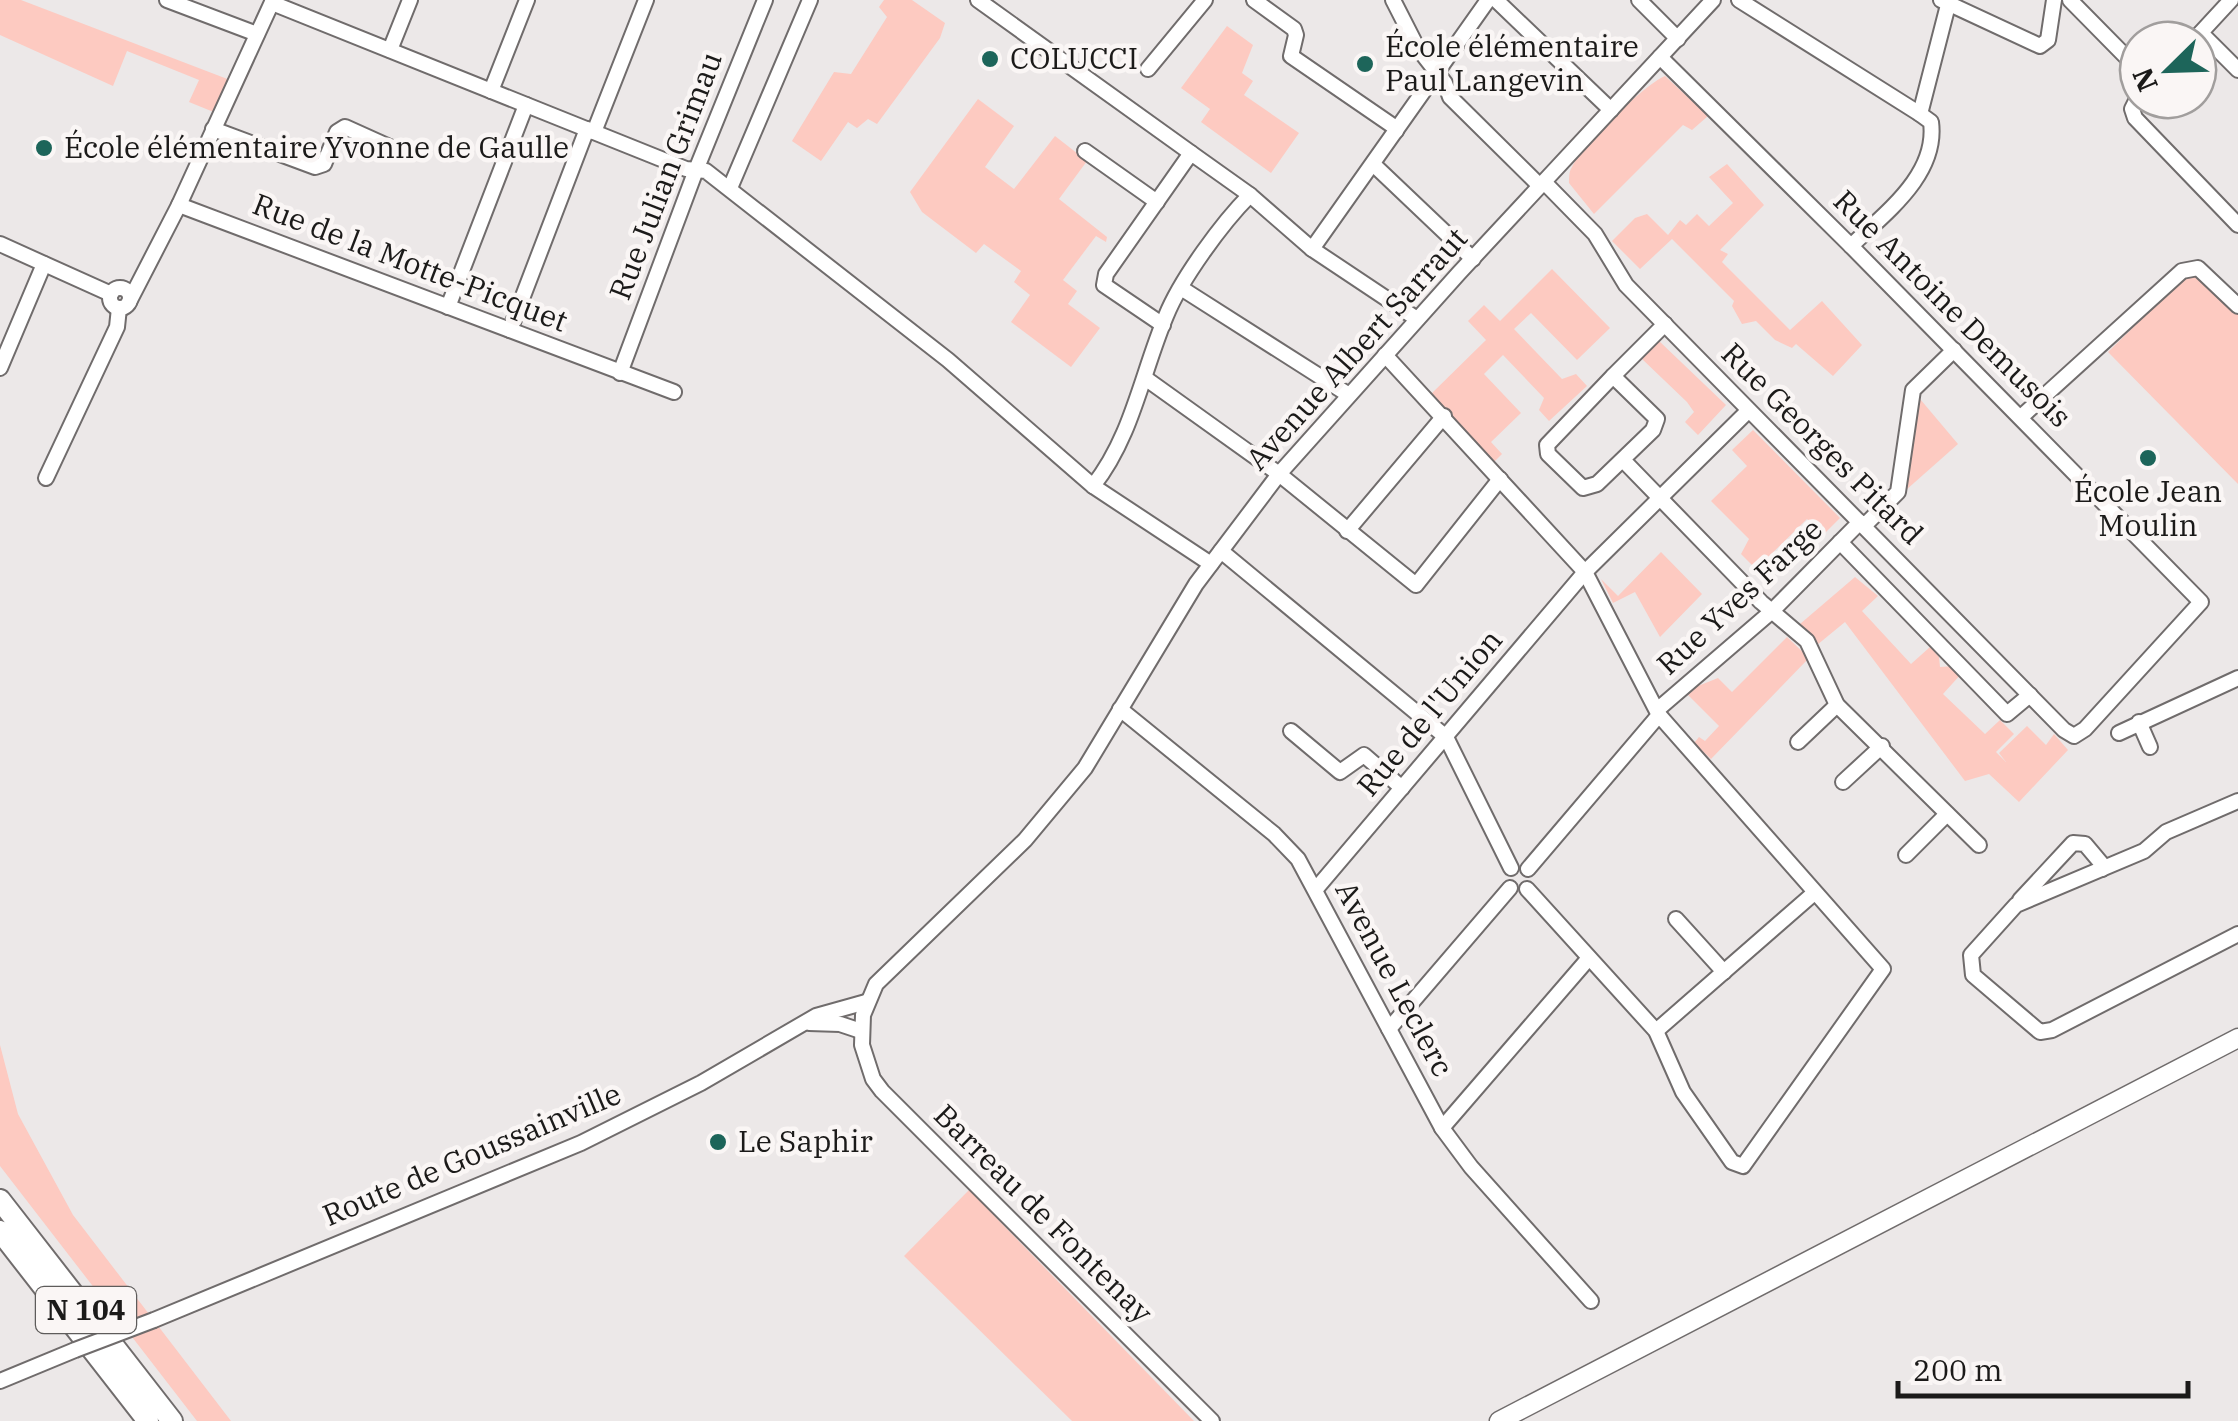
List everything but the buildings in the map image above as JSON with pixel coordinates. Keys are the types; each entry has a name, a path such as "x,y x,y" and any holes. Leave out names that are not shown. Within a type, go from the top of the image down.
{"highway":[{"name":"N 104","path":"0,1200 172,1421"},
{"name":"N 104","path":"0,1231 148,1421"}],"main road":[{"path":"1499,1421 2238,1038"},
{"path":"1486,1421 1546,1395"}],"street":[{"path":"167,0 258,34"},
{"path":"390,50 410,0"},
{"path":"491,90 527,0"},
{"path":"510,330 646,0"},
{"name":"Rue Julian Grimau","path":"620,373 764,0"},
{"path":"730,188 810,0"},
{"path":"1148,69 1205,0"},
{"path":"1254,0 1294,29 1291,56 1393,126 1396,132"},
{"name":"Rue Georges Pitard","path":"1392,0 1416,47 1438,74 1450,97 1595,234 1620,278 2074,736"},
{"path":"1312,250 1488,0"},
{"path":"1496,0 1611,110"},
{"path":"1639,0 1678,38"},
{"name":"Avenue Albert Sarraut","path":"866,1002 885,974 1026,840 1085,768 1216,558 1279,474 1713,0"},
{"path":"1739,0 1931,122 1920,176 1852,246"},
{"path":"1920,114 1944,3 2044,46 2054,0"},
{"path":"2070,0 2118,49"},
{"path":"2213,20 2231,0"},
{"path":"982,1 1250,195 1312,250 1418,319"},
{"path":"46,478 124,305 180,204 272,2 686,169 706,171 948,360 1092,486 1216,558 1446,737 1511,868"},
{"path":"2218,53 2238,70"},
{"name":"Rue Antoine Demusois","path":"1660,58 1852,246 2201,602 2074,736"},
{"path":"448,308 526,104"},
{"path":"2137,120 2238,225"},
{"path":"214,129 315,167 324,164 337,132 346,127 396,150"},
{"path":"1085,151 1157,202"},
{"path":"1163,325 1104,285 1106,274 1190,153"},
{"path":"1373,164 1473,259"},
{"path":"1092,486 1112,463 1180,288 1250,195"},
{"name":"Rue de la Motte-Picquet","path":"180,204 674,392"},
{"path":"0,244 115,291"},
{"path":"0,368 44,264"},
{"path":"2021,417 2182,271 2198,268 2238,306"},
{"path":"124,305 110,302 115,291 142,278"},
{"path":"1180,288 1349,395"},
{"path":"1613,376 1657,419 1653,430 1622,460 1596,484 1583,488 1548,454 1547,445 1613,376 1665,324"},
{"name":"Rue Yves Farge","path":"1528,869 1658,713 1898,492 1913,390 1954,350"},
{"path":"1385,355 1584,572 1658,713 1883,970 1743,1166 1732,1162 1683,1092 1656,1031 1528,889"},
{"path":"1145,378 1279,474 1416,586 1500,479"},
{"name":"Rue de l'Union","path":"1316,889 1584,572 1748,410"},
{"path":"1347,531 1444,416"},
{"path":"1622,460 1771,612 1806,641 1837,705 1978,845"},
{"path":"1840,542 2008,714 2030,695"},
{"path":"2119,734 2238,678"},
{"path":"1798,742 1837,705"},
{"name":"Avenue Leclerc","path":"1120,709 1298,858 1442,1128 1591,1302"},
{"path":"2139,722 2150,747"},
{"path":"1291,731 1340,772 1364,755 1402,788"},
{"path":"1843,782 1882,746"},
{"path":"2016,905 2144,851 2166,832 2238,801"},
{"path":"1906,855 1947,814"},
{"path":"2102,869 2102,863 2085,844 2072,844 1971,955 1973,974 2040,1032 2052,1030 2238,934"},
{"path":"1511,868 1528,869 1532,881 1528,889 1520,892 1510,888 1506,876 1511,868"},
{"path":"1389,1030 1510,888"},
{"path":"1656,1031 1813,894"},
{"path":"1676,919 1724,972"},
{"path":"1442,1128 1590,958"},
{"path":"803,1024 824,1022 861,1031 866,1002"},
{"name":"Route de Goussainville","path":"0,1381 600,1134 825,1012 866,1002"},
{"name":"Barreau de Fontenay","path":"861,1031 865,1061 873,1079 895,1105 1212,1421"}],"shaded area":[{"path":"0,0 21,0 230,80 216,113 189,102 199,80 127,51 113,86 0,35"},
{"path":"884,0 912,0 945,23 940,38 877,124 868,119 857,128 848,122 821,161 792,141 834,72 851,74 887,17 879,7"},
{"path":"1227,26 1253,45 1242,73 1253,81 1244,95 1299,133 1271,173 1201,122 1210,109 1181,88"},
{"path":"1665,76 1708,116 1692,130 1683,125 1594,214 1569,183 1571,169 1614,117"},
{"path":"978,99 1014,126 985,167 1014,189 1055,136 1087,161 1059,199 1107,237 1106,242 1096,236 1063,280 1077,291 1068,304 1100,328 1071,367 1011,322 1030,295 1014,282 1021,271 984,244 976,253 922,212 910,192"},
{"path":"1727,164 1764,205 1720,250 1728,254 1722,262 1790,330 1822,301 1862,345 1833,376 1796,344 1792,348 1775,340 1756,321 1742,324 1732,306 1734,301 1672,239 1640,269 1612,241 1635,218 1647,214 1668,235 1680,220 1686,225 1697,214 1709,226 1733,203 1709,177"},
{"path":"1552,269 1610,328 1577,360 1531,313 1514,329 1562,379 1576,374 1587,386 1549,421 1539,410 1544,398 1503,355 1484,374 1521,413 1491,442 1502,454 1494,462 1430,395 1486,340 1468,321 1484,305 1500,321"},
{"path":"2193,269 2238,314 2238,484 2108,352"},
{"path":"1658,340 1726,405 1698,435 1685,422 1694,412 1687,402 1641,358"},
{"path":"1920,399 1958,444 1906,490 1917,404"},
{"path":"1753,430 1840,518 1823,535 1807,519 1756,569 1741,554 1749,539 1711,501 1747,466 1732,450"},
{"path":"1661,552 1702,594 1660,637 1635,592 1613,603 1601,579 1618,596"},
{"path":"1855,577 1878,596 1862,611 1911,664 1930,647 1939,657 1940,667 1954,666 1962,673 1943,694 1985,734 2000,720 2014,734 1996,752 2006,762 1999,753 2027,726 2046,745 2054,734 2068,750 2019,802 1989,774 1965,781 1845,622 1817,645 1800,624"},
{"path":"1787,637 1809,658 1711,759 1694,743 1699,737 1705,741 1719,726 1688,695 1688,690 1718,678 1732,692"},
{"path":"0,1045 18,1114 73,1215 231,1421 197,1421 0,1166"},
{"path":"969,1190 1194,1421 1072,1421 904,1256"}],"place":[{"name":"COLUCCI","path":"990,59"},
{"name":"École élémentaire Paul Langevin","path":"1365,64"},
{"name":"École élémentaire Yvonne de Gaulle","path":"44,148"},
{"name":"École Jean Moulin","path":"2148,458"},
{"name":"Le Saphir","path":"718,1142"}]}
